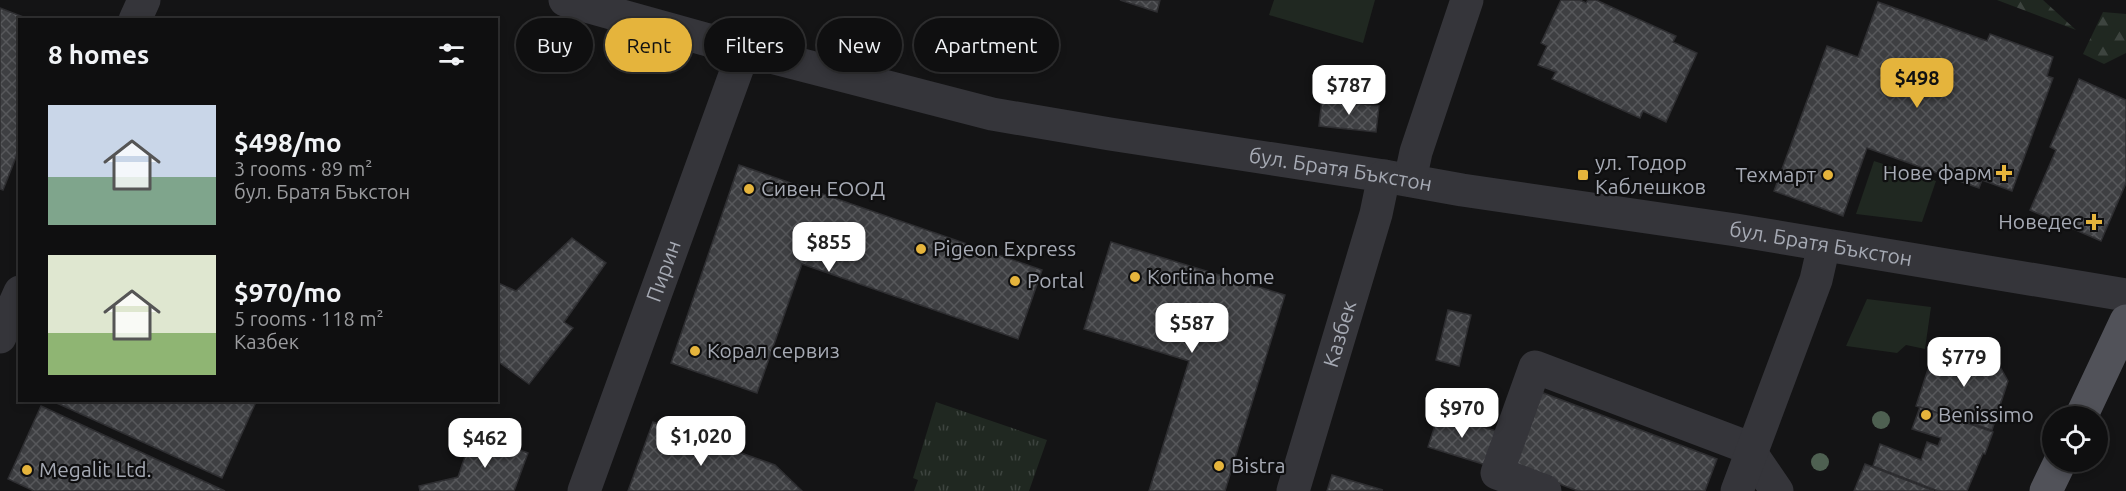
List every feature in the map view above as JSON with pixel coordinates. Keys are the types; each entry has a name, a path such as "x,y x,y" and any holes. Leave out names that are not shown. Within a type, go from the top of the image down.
{"main road":[{"path":"2086,406 2126,321"},
{"path":"2046,491 2055,472"}],"street":[{"path":"136,18 144,0"},
{"name":"бул. Братя Бъкстон","path":"565,0 704,39"},
{"name":"Казбек","path":"1293,491 1373,224 1397,178 1416,152 1467,0"},
{"name":"бул. Братя Бъкстон","path":"805,66 992,114 2126,295"},
{"name":"Пирин","path":"584,491 736,72"},
{"path":"1737,491 1816,280 1824,245"},
{"path":"0,338 18,297"},
{"path":"1545,491 1497,473 1535,367 1752,451 1777,491"}],"green space":[{"path":"1274,0 1375,0 1363,43 1269,15"},
{"path":"1997,0 2043,0 2076,30"},
{"path":"2103,12 2126,14 2126,53 2104,64 2083,54"},
{"path":"1874,161 1936,181 1922,222 1856,214"},
{"path":"1867,299 1931,307 1925,349 1906,345 1897,353 1846,346"},
{"path":"936,402 1047,440 1029,491 914,491 918,480 913,478"}],"building":[{"path":"1120,0 1160,0 1157,12"},
{"path":"1561,0 1580,0 1586,3 1588,0 1596,0 1676,36 1673,42 1697,53 1666,122 1643,111 1640,118 1552,79 1556,72 1538,65 1547,46 1541,43"},
{"path":"1878,2 1987,41 1990,34 2053,57 2047,76 2053,78 2012,191 1982,180 1979,188 1867,148 1843,216 1774,191 1827,46 1858,57"},
{"path":"0,8 26,18 18,18 18,152 3,190 0,189"},
{"path":"2079,79 2126,100 2126,183 2101,241 2030,210 2056,150 2050,147"},
{"path":"1322,99 1379,106 1376,132 1319,126"},
{"path":"739,165 1042,270 1018,339 802,264 757,393 671,363"},
{"path":"572,238 606,263 564,322 573,328 529,384 498,361 498,283 516,291"},
{"path":"1111,242 1285,295 1225,491 1149,491 1189,361 1084,329"},
{"path":"1448,310 1471,315 1459,366 1436,360"},
{"path":"1939,351 1995,358 2008,381 1992,430 1916,406 1932,357"},
{"path":"1538,391 1717,459 1705,491 1578,491 1510,465"},
{"path":"54,402 256,402 222,478"},
{"path":"41,406 225,491 34,491 8,479"},
{"path":"1920,407 1993,432 1967,491 1938,491 1873,466 1880,444 1921,460 1927,442 1938,446 1941,438 1912,429"},
{"path":"1439,413 1496,431 1486,465 1428,447"},
{"path":"653,422 775,465 802,491 628,491"},
{"path":"473,433 528,453 514,491 420,491 419,486 458,477"},
{"path":"1865,464 1934,491 1854,491"},
{"path":"1332,475 1383,490 1327,491"}],"place":[{"name":"Нове фарм","path":"2004,173"},
{"name":"ул. Тодор Каблешков","path":"1583,175"},
{"name":"Техмарт","path":"1828,175"},
{"name":"Сивен ЕООД","path":"749,189"},
{"name":"Новедес","path":"2094,222"},
{"name":"Pigeon Express","path":"921,249"},
{"name":"Kortina home","path":"1135,277"},
{"name":"Portal","path":"1015,281"},
{"name":"Корал сервиз","path":"695,351"},
{"name":"Benissimo","path":"1926,415"},
{"name":"Bistra","path":"1219,466"},
{"name":"Megalit Ltd.","path":"27,470"}]}
